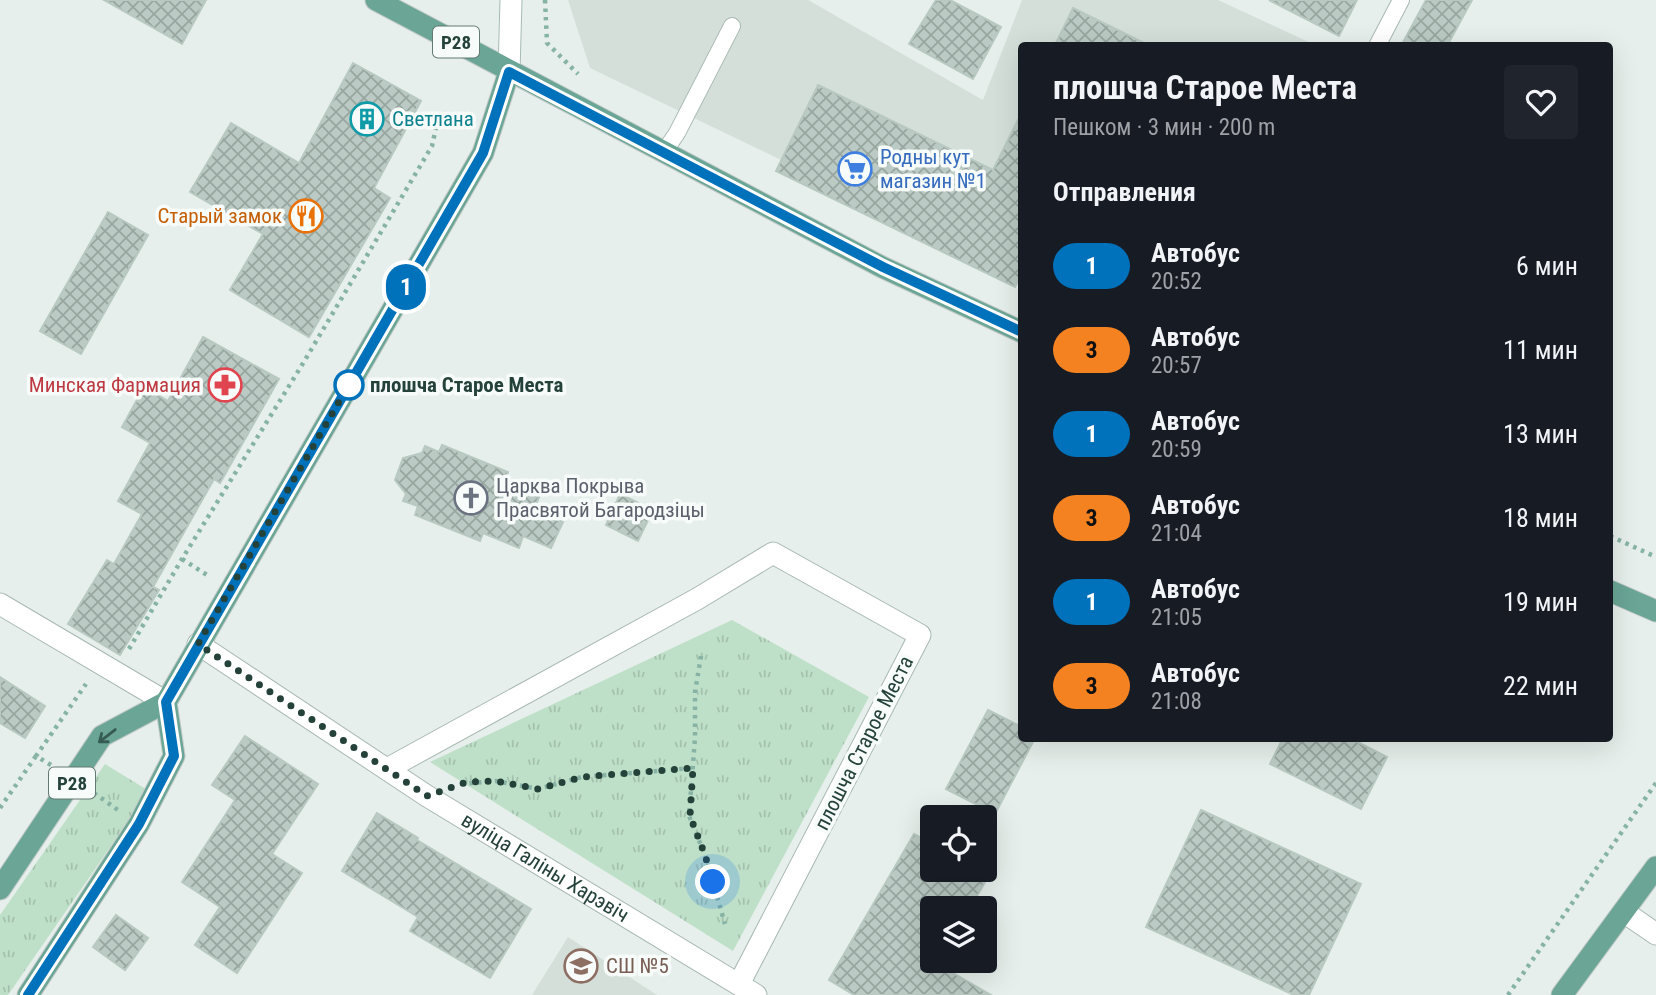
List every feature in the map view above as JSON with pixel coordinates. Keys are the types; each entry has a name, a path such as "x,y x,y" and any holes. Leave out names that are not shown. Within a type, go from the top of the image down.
{"main road":[{"name":"Р28","path":"376,0 509,72"},
{"path":"28,995 139,824 174,756 166,702 483,153 509,72 883,267 1018,330"},
{"path":"1613,592 1656,611"},
{"name":"Р28","path":"0,889 102,736 166,702"},
{"path":"1562,995 1656,867"}],"street":[{"path":"509,72 511,0"},
{"name":"плошча Старое Места","path":"387,769 697,599 773,553 920,635 747,990"},
{"path":"0,604 166,702"},
{"name":"вуліца Галіны Харэвіч","path":"198,644 427,796 747,990"},
{"path":"1624,912 1656,934"}],"lane":[{"path":"1379,42 1401,0"},
{"path":"664,152 677,133 732,26"}],"path":[{"path":"545,0 547,43 587,82"},
{"path":"182,559 302,365 432,146 439,114"},
{"path":"1613,537 1656,557"},
{"path":"701,656 695,692 690,816 705,855 725,924"},
{"path":"0,808 36,756"},
{"path":"427,796 467,782 496,781 538,789 582,777 693,768"},
{"path":"75,779 139,824"},
{"path":"1508,995 1656,783"}],"shaded area":[{"path":"568,0 808,0 983,100 1022,0 1218,0 1309,42 1018,42 1018,274 590,68"},
{"name":"СШ №5","path":"568,937 657,995 532,995"}],"green space":[{"path":"732,620 869,697 733,951 430,762"},
{"path":"105,764 149,791 8,995 0,995 0,915"}],"building":[{"path":"104,0 206,0 182,44"},
{"path":"936,0 950,0 1001,27 973,79 909,44"},
{"path":"1269,0 1357,0 1339,36"},
{"path":"1426,0 1472,0 1449,42 1403,42"},
{"path":"1073,8 1142,42 1056,42"},
{"name":"Старый замок","path":"353,63 421,101 374,188 390,198 309,337 230,290 263,234 190,192 231,123 299,163"},
{"path":"818,85 993,170 1018,120 1018,281 1015,287 776,171"},
{"path":"108,212 148,235 81,354 40,331"},
{"path":"203,337 279,379 220,483 214,479 153,587 159,590 120,655 68,624 107,560 114,564 142,514 118,501 150,443 122,427 144,387 168,401"},
{"name":"Царква Покрыва Прасвятой Багародзіцы","path":"442,445 508,472 505,481 540,495 534,509 563,522 551,548 523,536 519,548 483,533 480,541 415,515 418,506 403,501 406,494 395,480 403,458 422,453 425,446 439,452"},
{"path":"620,494 653,510 638,541 606,525"},
{"path":"0,677 45,706 25,738 0,723"},
{"path":"988,710 1018,725 1018,742 1033,742 997,810 997,805 977,805 946,789"},
{"path":"245,736 318,784 272,854 302,873 237,973 195,945 220,907 182,882 235,800 212,785"},
{"path":"1281,742 1358,742 1387,757 1361,809 1270,764"},
{"path":"1201,810 1361,884 1309,995 1294,995 1146,927"},
{"path":"377,813 531,909 490,978 410,931 418,917 342,871"},
{"path":"914,834 920,837 920,882 985,882 977,896 920,896 920,973 953,973 991,995 854,995 829,980"},
{"path":"116,915 148,938 125,970 93,947"}],"bus line":[{"name":"1","path":"28,995 139,824 174,756 166,702 483,153 509,72 883,267 1018,330"}],"place":[{"name":"Светлана","path":"367,119"},
{"name":"Родны кут магазин №1","path":"855,169"},
{"name":"Старый замок","path":"306,216"},
{"name":"Минская Фармация","path":"225,385"},
{"name":"плошча Старое Места","path":"349,385"},
{"name":"Царква Покрыва Прасвятой Багародзіцы","path":"471,498"},
{"name":"СШ №5","path":"581,966"}],"route":[{"path":"349,385 350,383 198,644 427,796 467,782 496,781 538,789 582,777 693,768 690,816 713,882"}]}
